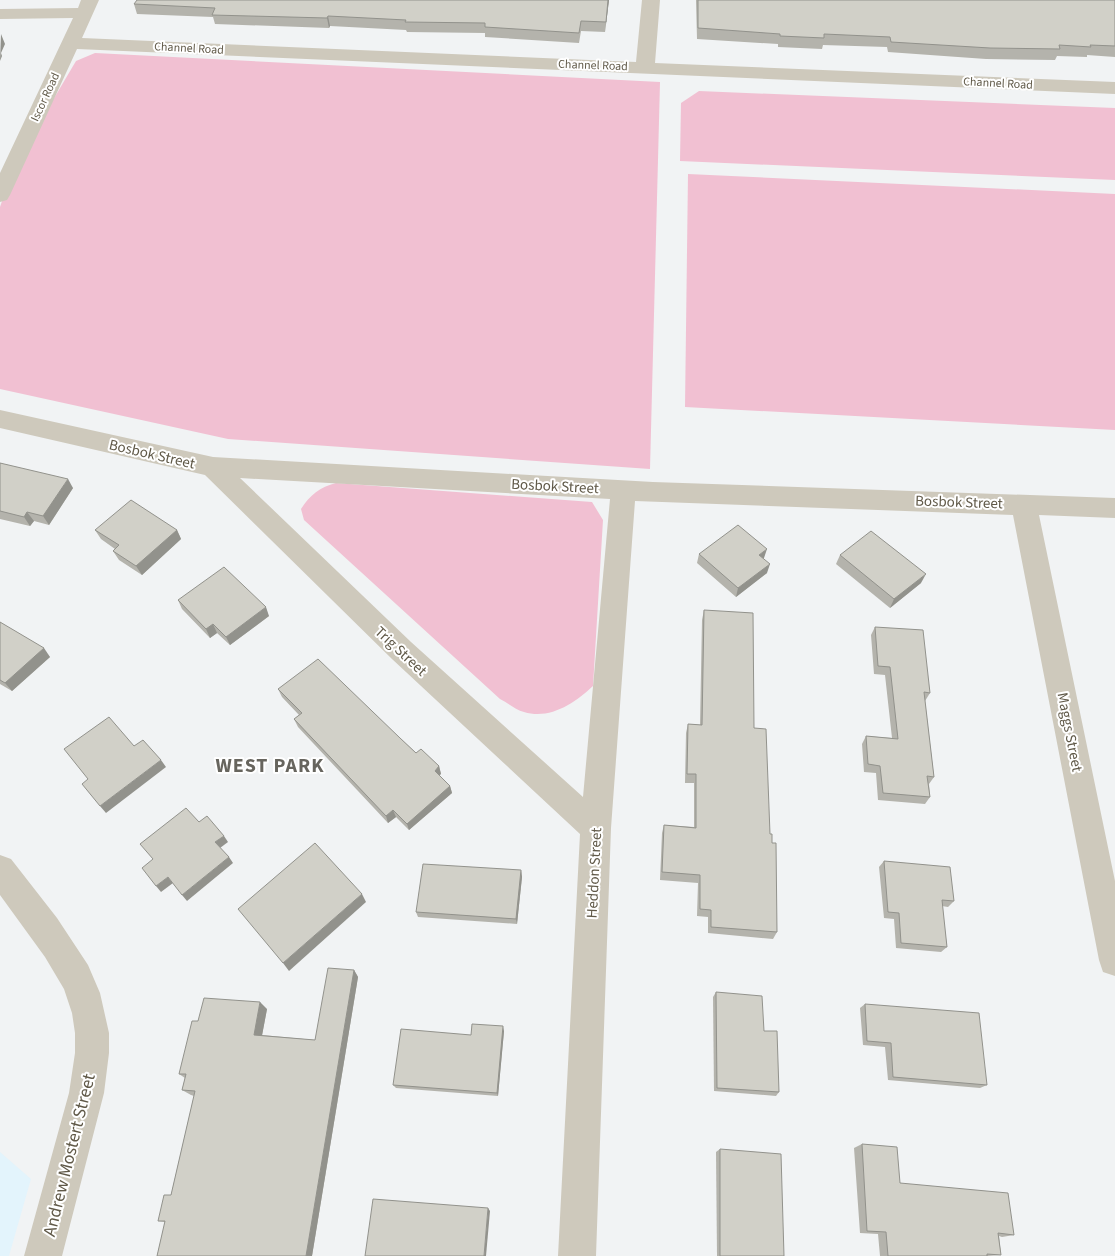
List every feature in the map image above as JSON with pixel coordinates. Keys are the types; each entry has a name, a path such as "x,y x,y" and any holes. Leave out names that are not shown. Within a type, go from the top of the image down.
{"street":[{"path":"645,67 651,0"},
{"path":"0,14 88,6"},
{"name":"Iscor Road","path":"0,195 7,165 41,104 88,6"},
{"name":"Channel Road","path":"71,43 1115,88"},
{"name":"Bosbok Street","path":"0,419 213,467 623,490 1115,508"},
{"name":"Trig Street","path":"213,467 287,543 415,665 596,828"},
{"name":"Heddon Street","path":"577,1256 596,828 623,490"},
{"name":"Maggs Street","path":"1024,504 1115,960"},
{"name":"Andrew Mostert Street","path":"0,870 50,937 83,991 90,1014 94,1046 90,1084 43,1256"}],"shaded area":[{"path":"95,53 660,82 650,469 228,439 0,389 0,207 14,166 76,61"},
{"path":"699,91 1115,108 1115,180 680,161 681,103"},
{"path":"688,174 1115,194 1115,430 685,407"},
{"path":"336,483 592,502 603,520 593,686 570,704 553,712 543,714 521,711 500,699 304,520 301,509 308,500 320,489"},
{"path":"0,1152 31,1179 9,1256 0,1256"}],"building":[{"path":"137,0 608,0 606,22 581,21 579,33 485,27 485,23 405,22 406,20 328,16 327,18 212,15 215,8 134,4"},
{"path":"698,0 1115,0 1115,46 1059,45 1060,49 990,48 891,42 890,37 824,34 824,38 780,36 780,34 698,28"},
{"path":"0,463 68,479 43,516 27,512 24,517 0,511"},
{"path":"131,500 177,530 136,566 113,551 119,545 95,530"},
{"path":"738,525 767,549 759,555 770,564 738,588 699,554"},
{"path":"871,531 926,574 894,599 840,555"},
{"path":"224,567 266,607 226,637 213,624 206,629 178,600"},
{"path":"704,610 753,613 754,728 766,729 770,834 772,834 772,843 776,843 777,932 711,927 711,910 700,909 700,875 662,872 664,825 696,828 696,774 687,774 688,724 702,725"},
{"path":"0,622 44,648 5,683 0,680"},
{"path":"875,627 923,630 930,693 924,692 934,777 927,776 930,797 883,793 880,766 868,764 866,736 898,739 890,667 878,666"},
{"path":"318,659 416,753 421,749 439,766 435,771 450,786 407,824 393,810 386,816 294,719 302,713 278,689"},
{"path":"109,717 134,746 143,740 161,760 100,806 82,784 88,779 64,749"},
{"path":"186,808 199,822 207,816 224,836 215,842 229,857 182,895 168,877 156,886 142,868 153,859 140,844"},
{"path":"315,843 362,894 283,963 238,909"},
{"path":"884,861 950,867 954,901 942,900 947,947 901,943 899,913 888,912"},
{"path":"423,864 521,870 516,919 416,912"},
{"path":"328,968 354,970 306,1256 157,1256 165,1221 158,1221 164,1195 171,1195 195,1091 182,1090 186,1074 179,1074 192,1021 198,1021 204,998 260,1002 254,1035 315,1040"},
{"path":"716,992 762,996 764,1031 777,1031 779,1092 717,1088"},
{"path":"865,1004 979,1013 987,1085 893,1077 891,1043 867,1041"},
{"path":"472,1024 503,1026 497,1093 393,1085 401,1029 471,1035"},
{"path":"862,1144 897,1147 900,1183 1008,1193 1014,1235 998,1233 1001,1255 888,1256 886,1232 867,1231"},
{"path":"720,1149 781,1154 784,1256 720,1256"},
{"path":"373,1199 488,1208 484,1256 365,1256"}],"district":[{"name":"WEST PARK","path":"270,765"}]}
